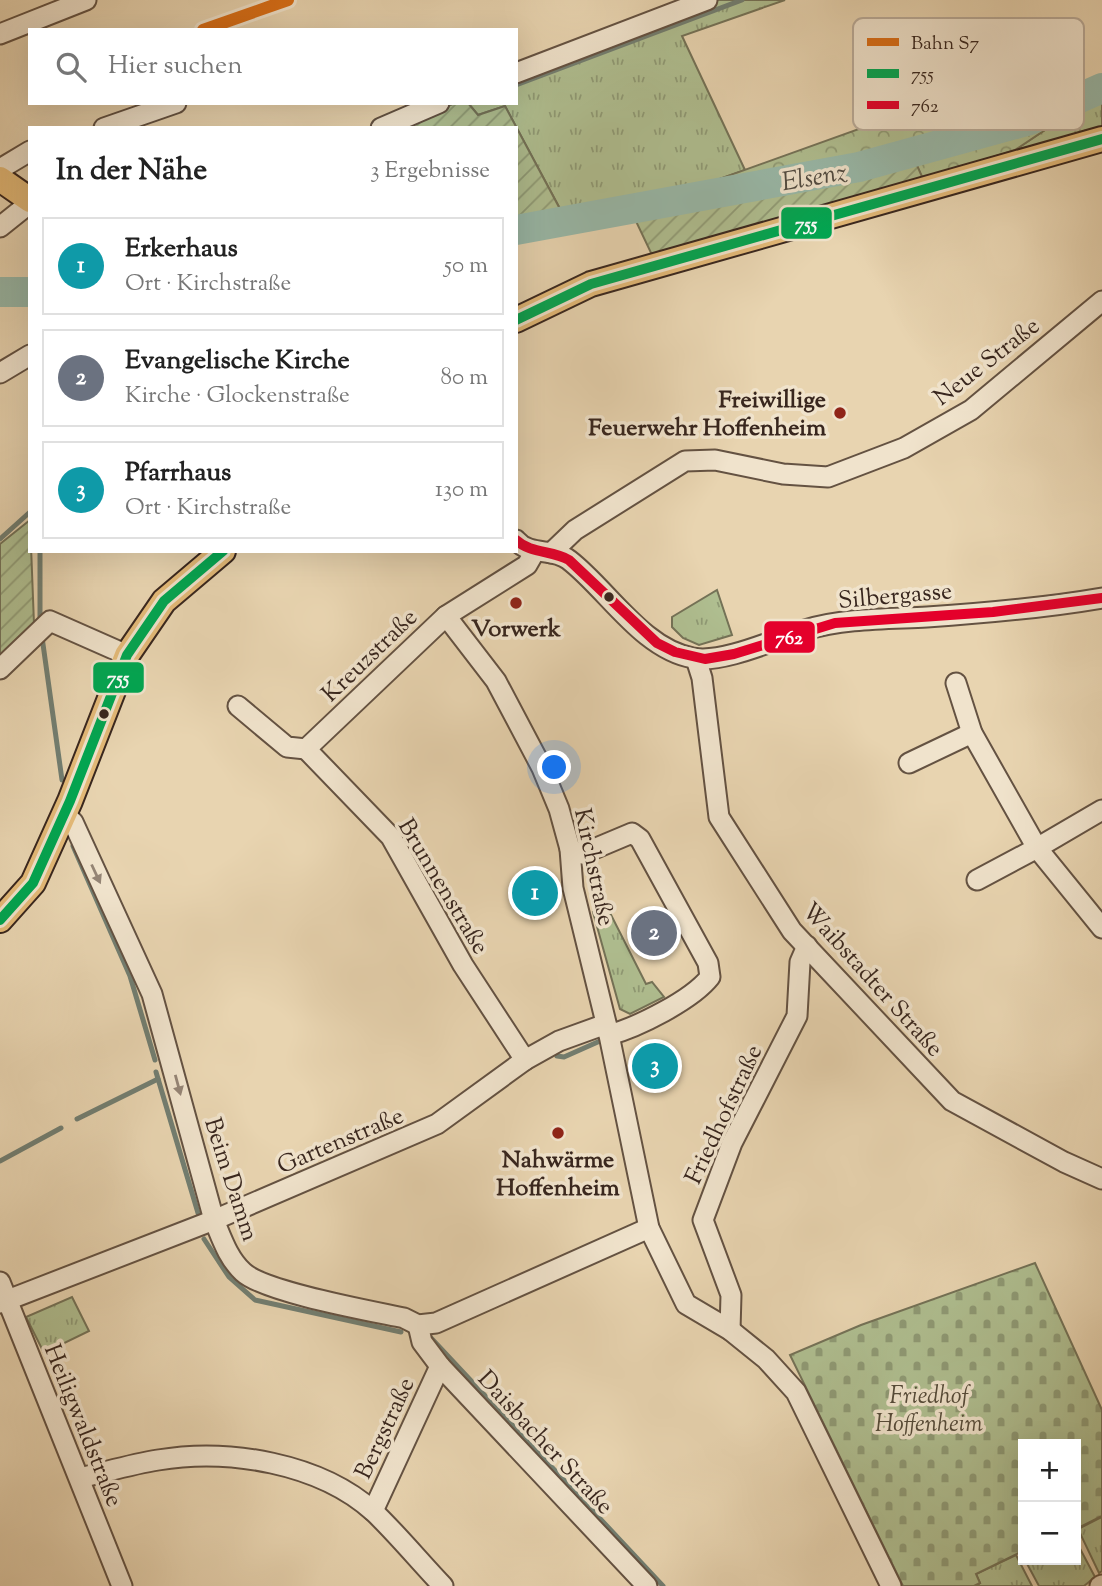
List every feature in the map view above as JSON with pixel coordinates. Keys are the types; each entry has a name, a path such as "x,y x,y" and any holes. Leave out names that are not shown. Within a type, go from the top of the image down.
{"main road":[{"path":"518,319 591,284 1102,139"},
{"path":"0,178 28,199"},
{"path":"0,920 33,883 64,814 127,655 164,601 221,553"}],"street":[{"path":"0,33 86,0"},
{"path":"518,72 708,0"},
{"path":"110,126 170,105"},
{"path":"386,126 434,105"},
{"path":"0,169 28,152"},
{"path":"0,227 28,203"},
{"name":"Neue Straße","path":"543,552 685,461 715,460 783,474 828,477 904,447 971,410 1102,300"},
{"path":"0,373 28,356"},
{"path":"518,542 523,548 568,558 625,617 677,654 696,659"},
{"name":"Kreuzstraße","path":"306,749 446,616 543,552"},
{"name":"Silbergasse","path":"696,659 714,658 810,628 855,621 1018,611 1102,598"},
{"name":"Kirchstraße","path":"446,616 496,681 542,768 559,809 570,849 573,888 608,1030 649,1228 686,1304 730,1330"},
{"path":"0,669 43,626 127,655"},
{"name":"Waibstadter Straße","path":"696,659 702,678 719,817 792,931 952,1101 1064,1162 1102,1179"},
{"path":"956,683 972,733 1037,848 1102,928"},
{"path":"237,706 287,747 306,749"},
{"path":"909,763 972,733"},
{"name":"Brunnenstraße","path":"306,749 391,837 463,965 526,1060"},
{"path":"977,880 1102,810"},
{"name":"Beim Damm","path":"64,814 73,822 152,994 214,1220 229,1254 244,1274 267,1284 404,1318 418,1325"},
{"name":"Gartenstraße","path":"3,1295 214,1220 437,1124 526,1060 559,1041 608,1030 624,1031 701,989 710,977 708,963 640,839 632,832 582,854 570,849"},
{"name":"Friedhofstraße","path":"730,1330 731,1295 703,1220 733,1143 797,1016 800,962 807,946"},
{"path":"418,1325 448,1318 649,1228"},
{"name":"Heiligwaldstraße","path":"3,1295 122,1586"},
{"name":"Daisbacher Straße","path":"418,1325 422,1342 440,1366 648,1586"},
{"path":"730,1330 766,1359 796,1392 891,1586"},
{"name":"Bergstraße","path":"373,1511 440,1366"},
{"name":"Bergstraße","path":"80,1478 160,1459 231,1457 297,1468 336,1486 373,1511 443,1586"}],"green space":[{"path":"694,0 785,0 682,36 745,170 647,205 565,218 505,106 478,115 470,105 518,105 518,64"},
{"path":"1084,81 1102,81 1102,98 1084,105"},
{"path":"1102,98 1102,130 1015,150 1045,130 1084,130 1084,105"},
{"path":"450,105 470,105 478,115 505,106 516,126 401,126"},
{"path":"518,130 568,224 518,231"},
{"path":"856,130 1045,130 1015,150 923,179 912,156 696,203 568,224 565,218 647,205"},
{"path":"913,156 923,179 653,257 633,215"},
{"path":"28,522 34,624 0,657 0,544"},
{"path":"717,590 732,635 699,645 683,638 672,627 672,617"},
{"path":"606,905 646,984 652,982 664,997 630,1014 620,1009 593,912"},
{"name":"Friedhof Hoffenheim","path":"1035,1263 1102,1410 1102,1516 1081,1526 1081,1439 1018,1439 1018,1553 976,1574 980,1583 974,1586 903,1586 790,1355 861,1325"},
{"path":"72,1297 89,1331 44,1353 26,1317"},
{"path":"1102,1517 1102,1571 1099,1573 1081,1535 1081,1528"},
{"path":"1081,1550 1095,1577 1084,1586 1039,1586 1028,1565 1081,1565"},
{"path":"1016,1555 1018,1565 1021,1565 1032,1586 975,1586 980,1583 976,1574"}],"waterway":[{"path":"518,84 742,0"},
{"name":"Elsenz","path":"1084,96 1102,88"},
{"name":"Elsenz","path":"518,230 859,167 994,130"},
{"name":"Elsenz","path":"0,292 28,292"},
{"path":"0,539 28,514"},
{"path":"40,553 40,624"},
{"path":"42,637 62,780"},
{"path":"73,846 130,976 155,1060"},
{"path":"557,1056 564,1057 600,1041"},
{"path":"156,1072 198,1213"},
{"path":"77,1119 158,1079"},
{"path":"0,1161 61,1128"},
{"path":"204,1239 229,1277 255,1300 401,1332"},
{"path":"431,1338 663,1586"}],"rail line":[{"name":"S7","path":"209,28 288,0"}],"transit line":[{"name":"755","path":"518,319 591,284 1102,139"},
{"name":"762","path":"518,541 528,548 569,560 657,643 675,652 705,659 734,654 835,623 993,612 1102,598"},
{"name":"755","path":"0,920 33,883 70,801 127,655 164,601 221,553"}],"place":[{"name":"Freiwillige Feuerwehr Hoffenheim","path":"840,413"},
{"name":"Vorwerk","path":"516,603"},
{"name":"Erkerhaus","path":"535,893"},
{"name":"Evangelische Kirche","path":"654,933"},
{"name":"Pfarrhaus","path":"655,1066"},
{"name":"Nahwärme Hoffenheim","path":"558,1133"}]}
